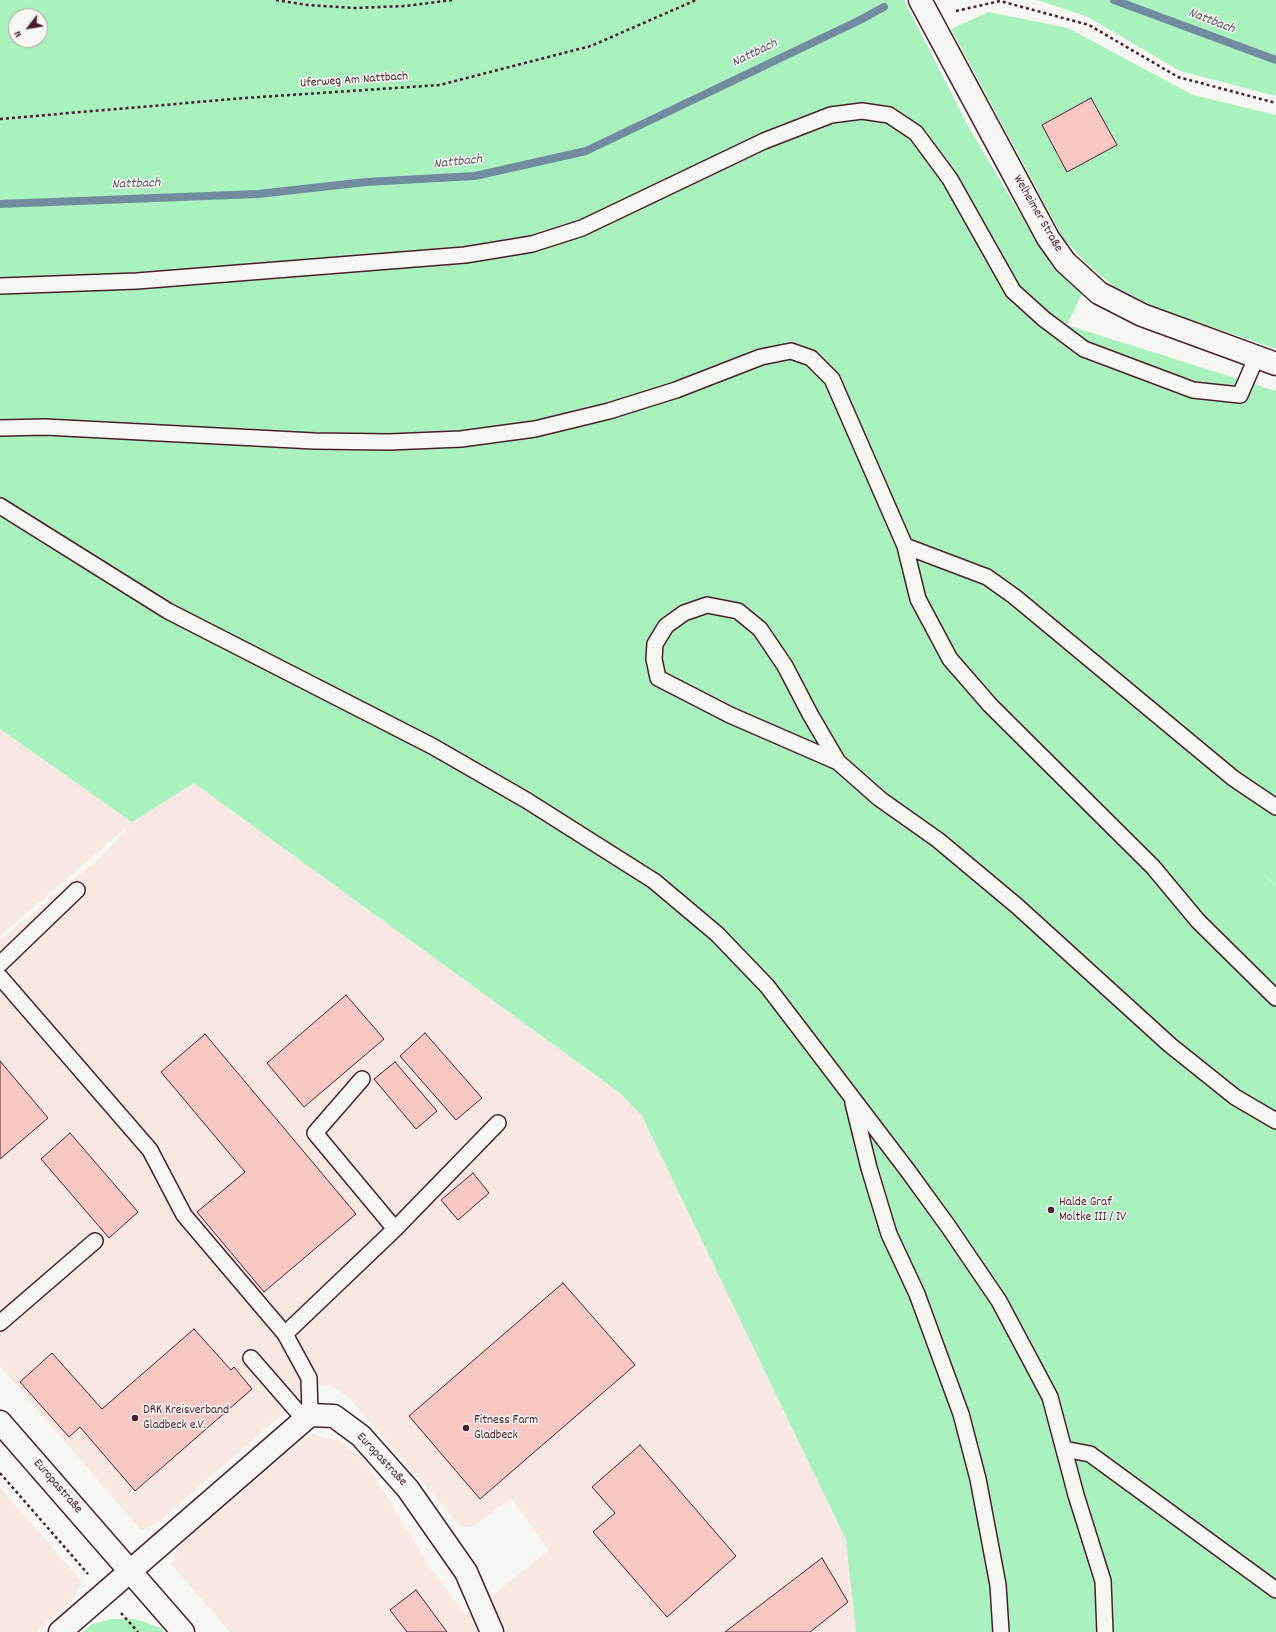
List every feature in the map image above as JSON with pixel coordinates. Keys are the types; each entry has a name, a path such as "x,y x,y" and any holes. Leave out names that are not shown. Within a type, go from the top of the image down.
{"street":[{"name":"Welheimer Straße","path":"925,10 1048,238 1065,262 1099,293 1142,315 1266,360"},
{"name":"Europastraße","path":"307,1417 334,1416 361,1436 408,1489 466,1572 492,1632"},
{"path":"60,1632 307,1417"},
{"name":"Europastraße","path":"0,1422 183,1632"}],"lane":[{"path":"0,286 137,281 450,256 532,244 582,228 764,141 831,115 862,111 889,115 916,133 950,179 1013,291 1044,319 1084,349 1193,390 1240,395 1266,360"},
{"path":"0,428 45,427 314,441 389,442 461,439 535,429 609,411 676,390 761,357 791,351 811,358 832,379 905,546 918,599 950,659 990,705 1153,867 1198,921 1276,998"},
{"path":"0,506 168,611 432,746 526,800 654,881 717,934 767,986 948,1226 999,1302 1050,1397 1076,1495 1103,1581 1105,1632"},
{"path":"905,546 987,577 1015,597 1232,778 1276,807"},
{"path":"838,762 810,714 785,666 760,629 738,610 707,605 684,613 666,626 655,644 654,659 658,678 730,715 838,762 880,798 938,840 1017,906 1170,1045 1235,1097 1276,1121"},
{"path":"0,964 77,890"},
{"path":"0,977 150,1150 184,1215 285,1334 309,1378 307,1417"},
{"path":"362,1079 315,1133 395,1229"},
{"path":"851,1096 869,1168 889,1234 917,1294 961,1414 978,1479 998,1586 1001,1632"},
{"path":"285,1334 395,1229 498,1123"},
{"path":"0,1323 95,1241"},
{"path":"250,1358 307,1417"},
{"path":"1064,1449 1090,1454 1276,1590"}],"path":[{"path":"276,0 307,5 355,8 405,6 453,0"},
{"name":"Uferweg Am Nattbach","path":"0,119 237,99 440,85 591,46 696,0"},
{"path":"925,10 952,12 1000,1 1089,25 1178,77 1276,103"},
{"path":"0,1473 138,1632"}],"shaded area":[{"path":"0,729 132,822 194,783 620,1093 642,1116 846,1540 856,1632 230,1632 172,1565 174,1556 183,1542 306,1437 313,1434 340,1441 363,1459 431,1569 465,1614 494,1594 549,1550 511,1498 474,1526 467,1527 459,1525 351,1400 337,1389 327,1385 317,1385 303,1390 286,1411 158,1522 141,1530 0,1366 0,940 106,853 129,825 0,936"},
{"path":"0,1487 81,1581 76,1593 69,1603 37,1632 0,1632"}],"green space":[{"path":"0,0 904,0 968,126 1038,244 1053,268 1082,293 1067,325 1276,391 1276,885 1261,872 1276,886 1276,1632 856,1632 846,1540 642,1116 620,1093 194,783 132,822 0,729"},
{"path":"1037,0 1276,0 1276,96 1180,71 1088,17"},
{"path":"989,12 1068,28 1193,95 1276,115 1276,349 1159,309 1113,286 1085,262 1063,238 951,29"},
{"path":"112,1619 135,1619 161,1628 164,1632 83,1632 92,1624"}],"building":[{"path":"1091,98 1117,145 1067,172 1042,125"},
{"path":"346,995 384,1039 304,1107 267,1063"},
{"path":"425,1033 482,1098 456,1120 400,1056"},
{"path":"205,1034 356,1214 264,1292 197,1212 245,1172 161,1072"},
{"path":"0,1061 48,1118 0,1159"},
{"path":"395,1062 437,1111 416,1129 374,1079"},
{"path":"70,1133 138,1212 109,1238 41,1159"},
{"path":"473,1173 489,1193 458,1220 441,1200"},
{"path":"563,1283 635,1365 480,1499 409,1416"},
{"name":"DRK Kreisverband Gladbeck e.V.","path":"194,1329 231,1370 234,1367 252,1389 135,1491 80,1427 69,1437 20,1382 52,1353 102,1409"},
{"path":"640,1445 736,1556 667,1617 593,1532 615,1513 592,1487"},
{"path":"822,1558 848,1602 810,1632 725,1632"},
{"path":"416,1590 447,1632 407,1632 390,1610"}],"waterway":[{"name":"Nattbach","path":"1114,0 1276,60"},
{"name":"Nattbach","path":"0,204 258,194 366,182 475,176 586,151 858,21 884,7"}],"place":[{"name":"Halde Graf Moltke III / IV","path":"1051,1210"},
{"name":"DRK Kreisverband Gladbeck e.V.","path":"135,1418"},
{"name":"Fitness Farm Gladbeck","path":"466,1428"}]}
